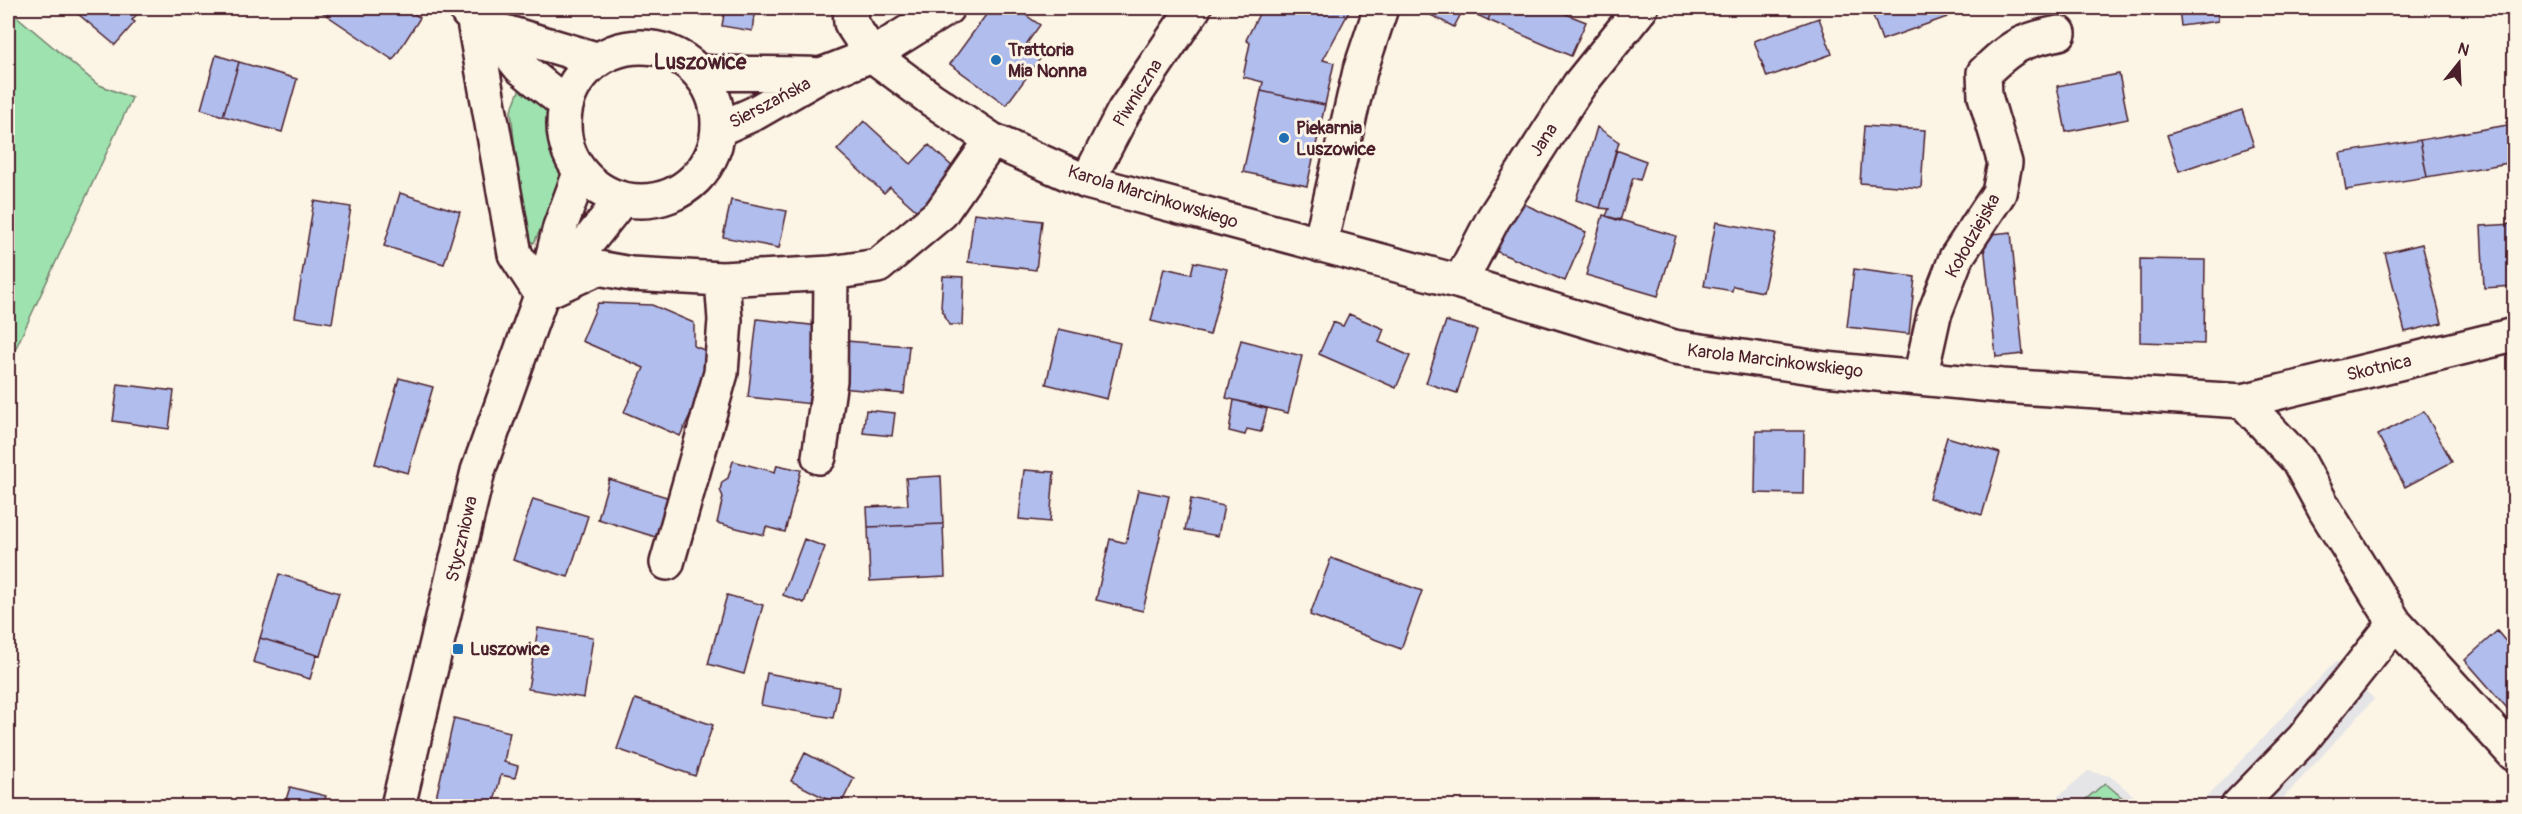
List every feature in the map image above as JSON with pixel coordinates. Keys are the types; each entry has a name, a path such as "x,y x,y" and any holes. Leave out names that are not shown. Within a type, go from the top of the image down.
{"street":[{"name":"Karola Marcinkowskiego","path":"850,8 850,22 872,55 931,99 992,140 1088,182 1460,282 1674,347 1825,369 2119,395 2243,401"},
{"name":"Sierszańska","path":"719,129 755,113 821,75 872,55 947,8"},
{"name":"Piwniczna","path":"1088,182 1124,111 1194,8"},
{"path":"1320,245 1360,71 1381,8"},
{"name":"Jana","path":"1460,282 1493,219 1579,85 1641,8"},
{"path":"473,17 596,59"},
{"path":"473,17 520,67 566,103"},
{"path":"473,17 499,176 516,254 544,286 598,268 631,274 722,279 831,273 878,266 941,213 992,140"},
{"name":"Kołodziejska","path":"1920,378 1934,315 1956,258 1999,193 2005,163 1985,96 1984,73 2003,54 2026,39 2059,33"},
{"path":"631,46 669,50 701,72 716,99 719,129 714,151 703,171 686,187 667,197 644,201 622,199 606,193 580,173 568,152 563,128 566,103 577,79 596,59 631,46"},
{"name":"Sierszańska","path":"701,72 736,75 779,72 821,75"},
{"name":"Styczniowa","path":"398,807 478,471 544,286 560,226 580,173"},
{"name":"Styczniowa","path":"544,286 584,247 622,199"},
{"path":"819,457 830,380 831,273"},
{"path":"667,563 721,373 725,320 722,279"},
{"name":"Skotnica","path":"2243,401 2514,335"},
{"path":"2243,401 2298,460 2325,510 2395,624 2514,754"},
{"path":"2238,807 2303,739 2395,624"}],"shaded area":[{"path":"2336,661 2374,699 2276,806 2198,806"},
{"path":"2088,771 2110,776 2146,806 2047,806"}],"green space":[{"path":"8,9 97,84 132,98 8,365"},
{"path":"522,83 537,99 550,119 561,142 564,164 560,183 534,243 524,237 511,111"},
{"path":"2105,783 2132,806 2078,806"}],"building":[{"path":"71,8 142,8 132,20 135,22 115,45"},
{"path":"316,8 405,8 420,18 393,60"},
{"path":"725,8 755,8 752,31 722,26"},
{"name":"Trattoria Mia Nonna","path":"991,8 1015,8 1040,25 1027,43 1043,55 1006,105 950,64"},
{"path":"1262,8 1351,8 1323,60 1334,63 1325,105 1261,91 1263,82 1243,77 1250,43 1246,40"},
{"path":"1417,8 1464,8 1454,27"},
{"path":"1464,8 1493,8 1488,20"},
{"path":"1493,8 1551,8 1586,22 1571,56 1488,20"},
{"path":"1870,8 1943,8 1947,17 1882,40"},
{"path":"2179,8 2217,8 2218,21 2181,26"},
{"path":"1819,18 1832,54 1767,77 1754,41"},
{"path":"216,55 239,62 223,116 201,109"},
{"path":"239,62 297,79 282,132 223,116"},
{"path":"2119,74 2128,119 2066,132 2057,86"},
{"name":"Piekarnia Luszowice","path":"1261,91 1325,105 1307,186 1243,172"},
{"path":"2242,110 2254,146 2179,171 2167,135"},
{"path":"864,121 911,164 929,145 956,170 918,212 890,187 884,193 837,150"},
{"path":"2514,124 2514,162 2427,177 2420,140"},
{"path":"1864,126 1925,130 1921,188 1860,183"},
{"path":"1597,127 1619,142 1600,208 1576,200"},
{"path":"2420,140 2427,177 2346,190 2340,153"},
{"path":"1616,150 1646,161 1640,180 1633,178 1620,221 1606,216 1609,209 1600,208"},
{"path":"400,193 460,212 444,264 384,246"},
{"path":"1513,199 1586,232 1565,281 1491,249"},
{"path":"731,200 787,211 779,248 723,237"},
{"path":"314,201 351,207 332,323 295,317"},
{"path":"974,213 1042,221 1036,270 968,262"},
{"path":"1603,215 1676,236 1658,296 1586,275"},
{"path":"1716,222 1776,233 1763,292 1733,286 1732,291 1704,286"},
{"path":"2514,224 2514,286 2484,288 2481,226"},
{"path":"2011,232 2023,354 1996,357 1983,235"},
{"path":"2422,244 2442,323 2405,332 2385,253"},
{"path":"2140,259 2205,260 2204,344 2140,342"},
{"path":"1194,262 1227,269 1210,335 1151,321 1164,268 1191,274"},
{"path":"1854,269 1915,277 1909,334 1847,327"},
{"path":"943,276 964,277 962,325 949,325 941,307"},
{"path":"598,303 652,305 694,323 694,346 714,354 699,388 702,390 680,436 624,412 644,368 582,341"},
{"path":"1349,314 1384,329 1379,342 1410,356 1396,388 1319,354 1333,322 1343,326"},
{"path":"757,319 819,326 812,404 748,397"},
{"path":"1446,321 1477,330 1457,393 1426,383"},
{"path":"1059,329 1120,343 1107,399 1046,384"},
{"path":"1241,340 1302,356 1288,413 1226,398"},
{"path":"846,341 909,346 904,394 841,388"},
{"path":"399,378 433,387 408,473 375,464"},
{"path":"118,384 174,391 169,429 113,421"},
{"path":"1234,400 1267,409 1261,432 1247,429 1245,435 1229,431"},
{"path":"866,410 895,413 892,436 863,433"},
{"path":"2424,411 2452,462 2405,487 2378,435"},
{"path":"1756,431 1804,431 1803,494 1755,493"},
{"path":"1947,437 2000,453 1982,515 1929,498"},
{"path":"733,461 775,472 777,465 801,470 785,532 766,527 764,535 717,523 723,497 720,490 722,482 728,478"},
{"path":"1024,470 1054,472 1050,522 1019,519"},
{"path":"941,476 943,524 868,527 867,507 908,505 906,478"},
{"path":"609,479 673,499 662,539 598,519"},
{"path":"1138,490 1169,496 1143,611 1096,600 1110,539 1126,543"},
{"path":"533,499 588,516 568,577 513,560"},
{"path":"1191,499 1224,506 1218,536 1185,530"},
{"path":"943,524 945,577 870,581 868,527"},
{"path":"804,539 825,547 804,603 783,595"},
{"path":"1331,558 1422,591 1401,649 1310,615"},
{"path":"279,574 339,593 320,656 260,638"},
{"path":"727,595 763,605 744,674 708,664"},
{"path":"538,628 593,637 584,698 528,689"},
{"path":"2497,631 2514,651 2514,716 2465,660"},
{"path":"260,638 317,655 310,679 253,662"},
{"path":"767,673 839,687 833,718 761,705"},
{"path":"635,699 713,725 695,776 617,749"},
{"path":"454,718 510,732 504,762 518,766 515,778 501,775 493,806 471,806 436,798"},
{"path":"805,753 854,778 840,806 791,781"},
{"path":"290,787 326,796 323,806 284,806"}],"place":[{"name":"Trattoria Mia Nonna","path":"996,60"},
{"name":"Piekarnia Luszowice","path":"1284,138"},
{"name":"Luszowice","path":"458,649"}],"district":[{"name":"Luszowice","path":"700,62"}]}
